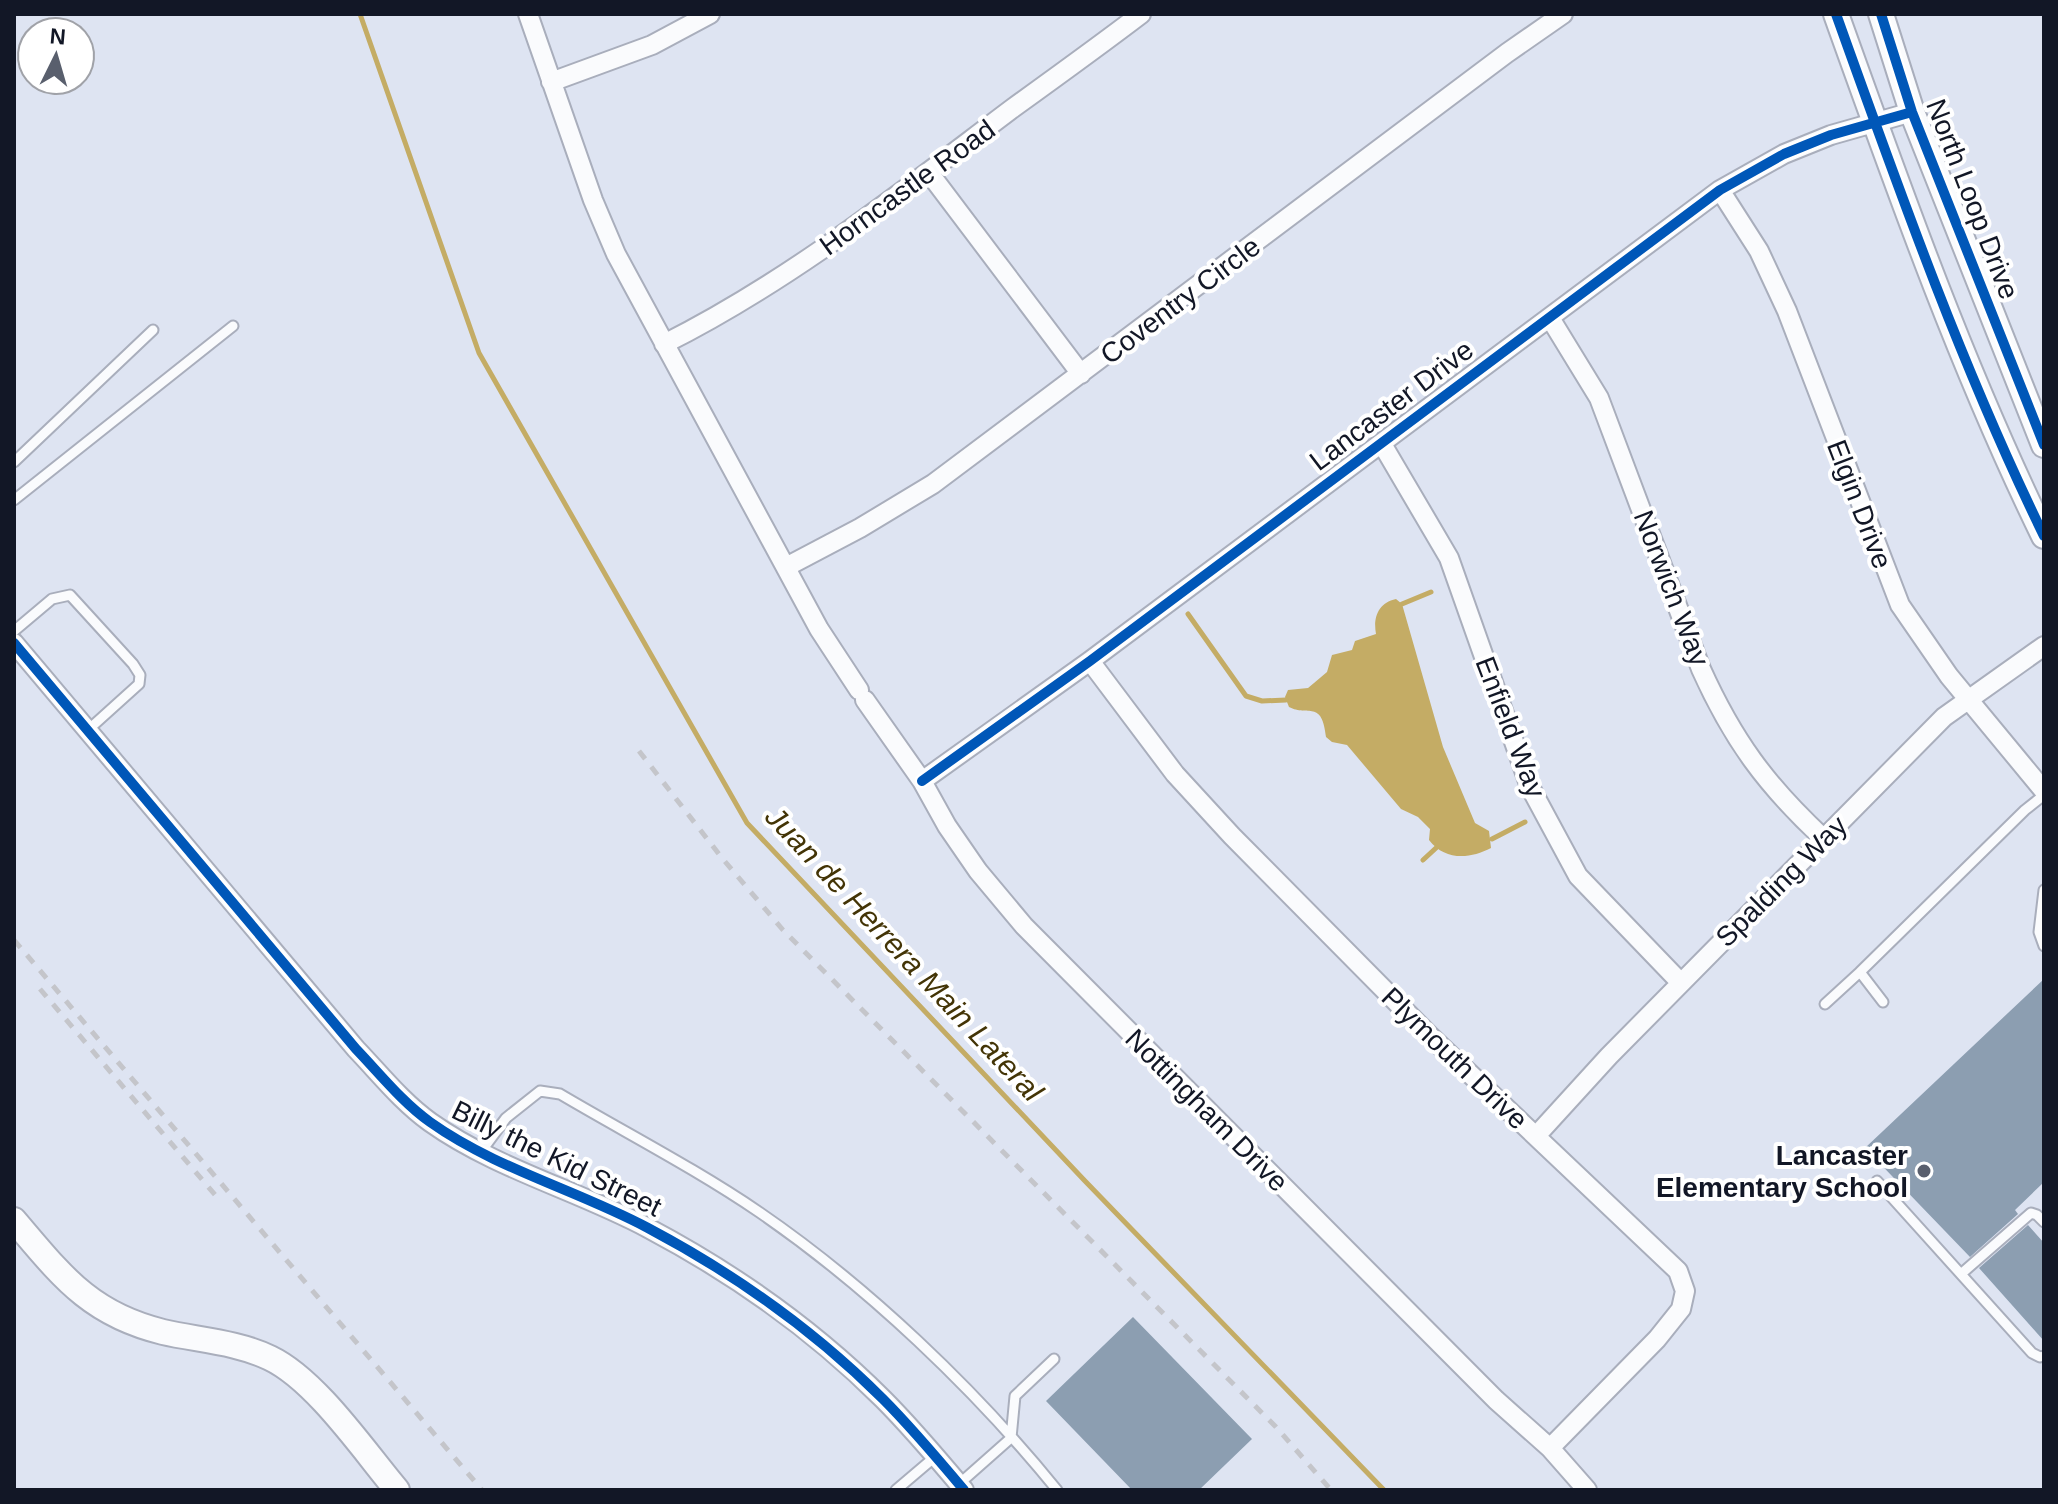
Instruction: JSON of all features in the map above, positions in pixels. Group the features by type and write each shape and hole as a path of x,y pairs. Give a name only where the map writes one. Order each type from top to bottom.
{"main road":[{"path":"1836,14 2001,449 2044,536"},
{"name":"North Loop Drive","path":"1881,14 1912,112 2044,445"},
{"path":"14,1220 64,1279 95,1304 128,1322 234,1346 269,1358 290,1370 331,1411 397,1490"}],"street":[{"path":"528,14 593,200 616,254 786,567"},
{"path":"551,82 652,45 710,14"},
{"name":"Horncastle Road","path":"664,344 773,282 930,174 1141,14"},
{"name":"Coventry Circle","path":"786,567 860,528 933,484 1563,14"},
{"name":"Lancaster Drive","path":"922,781 1090,661 1720,190 1784,154 1831,135 1912,112"},
{"path":"930,174 1081,374"},
{"name":"Elgin Drive","path":"1720,190 1759,251 1787,311 1900,605 1949,676 2044,793"},
{"name":"Norwich Way","path":"1550,318 1599,398 1701,669 1721,712 1743,750 1772,788 1823,838"},
{"name":"Enfield Way","path":"1382,444 1449,558 1530,787 1578,876 1681,983"},
{"name":"Nottingham Drive","path":"786,567 819,629 922,781 947,826 978,871 1024,926 1496,1400 1550,1448 1587,1490"},
{"name":"Billy the Kid Street","path":"14,643 356,1049 405,1101 428,1121 480,1153 648,1228 740,1283 835,1356 882,1398 962,1487"},
{"name":"Spalding Way","path":"1536,1136 1559,1108 1944,717 2044,646"},
{"name":"Plymouth Drive","path":"1090,661 1175,774 1232,836 1430,1036 1678,1271 1685,1291 1681,1309 1657,1339 1550,1448"}],"lane":[{"path":"14,500 233,326"},
{"path":"14,462 153,330"},
{"path":"14,631 52,599 70,595 133,664 140,675 139,684 88,730"},
{"path":"1825,1004 2044,793"},
{"path":"2044,890 2039,932 2044,946"},
{"path":"1860,972 1883,1002"},
{"path":"480,1153 506,1118 540,1091 560,1094 758,1212 847,1279 984,1404 1057,1490"},
{"path":"1877,1181 2032,1353 2044,1356"},
{"path":"1961,1274 2031,1213 2044,1222"},
{"path":"962,1487 1011,1438 1015,1396 1054,1359"},
{"path":"896,1490 936,1456"}],"shaded area":[{"path":"1396,599 1402,604 1443,747 1475,823 1489,831 1491,848 1483,852 1458,856 1435,847 1429,840 1430,829 1418,817 1401,809 1347,745 1332,742 1326,737 1318,713 1289,707 1285,697 1288,690 1308,688 1327,672 1332,655 1352,650 1355,641 1376,634 1378,612"}],"building":[{"path":"2044,979 2044,1182 2015,1210 2018,1214 1970,1257 1865,1148"},
{"path":"2028,1225 2044,1243 2044,1341 1979,1268"},
{"path":"1133,1317 1252,1439 1199,1490 1132,1490 1046,1401"}],"waterway":[{"name":"Juan de Herrera Main Lateral","path":"360,14 479,353 747,823 1085,1181 1384,1490"},
{"path":"1402,604 1431,592"},
{"path":"1188,614 1246,696 1262,701 1286,700"},
{"path":"1492,839 1525,822"},
{"path":"1423,860 1436,848"}],"railway":[{"path":"639,751 783,930 1276,1427 1331,1490"},
{"path":"14,940 482,1490"},
{"path":"40,989 216,1196"}],"cycle path":[{"path":"1836,14 1959,343 2044,536"},
{"path":"1881,14 1912,112 2044,445"},
{"path":"922,781 1090,661 1720,190 1784,154 1831,135 1912,112"},
{"path":"14,643 356,1049 410,1106 430,1122 482,1153 621,1214 680,1245 742,1284 801,1327 857,1374 904,1421 964,1490"}],"place":[{"name":"Lancaster Elementary School","path":"1924,1171"}]}
